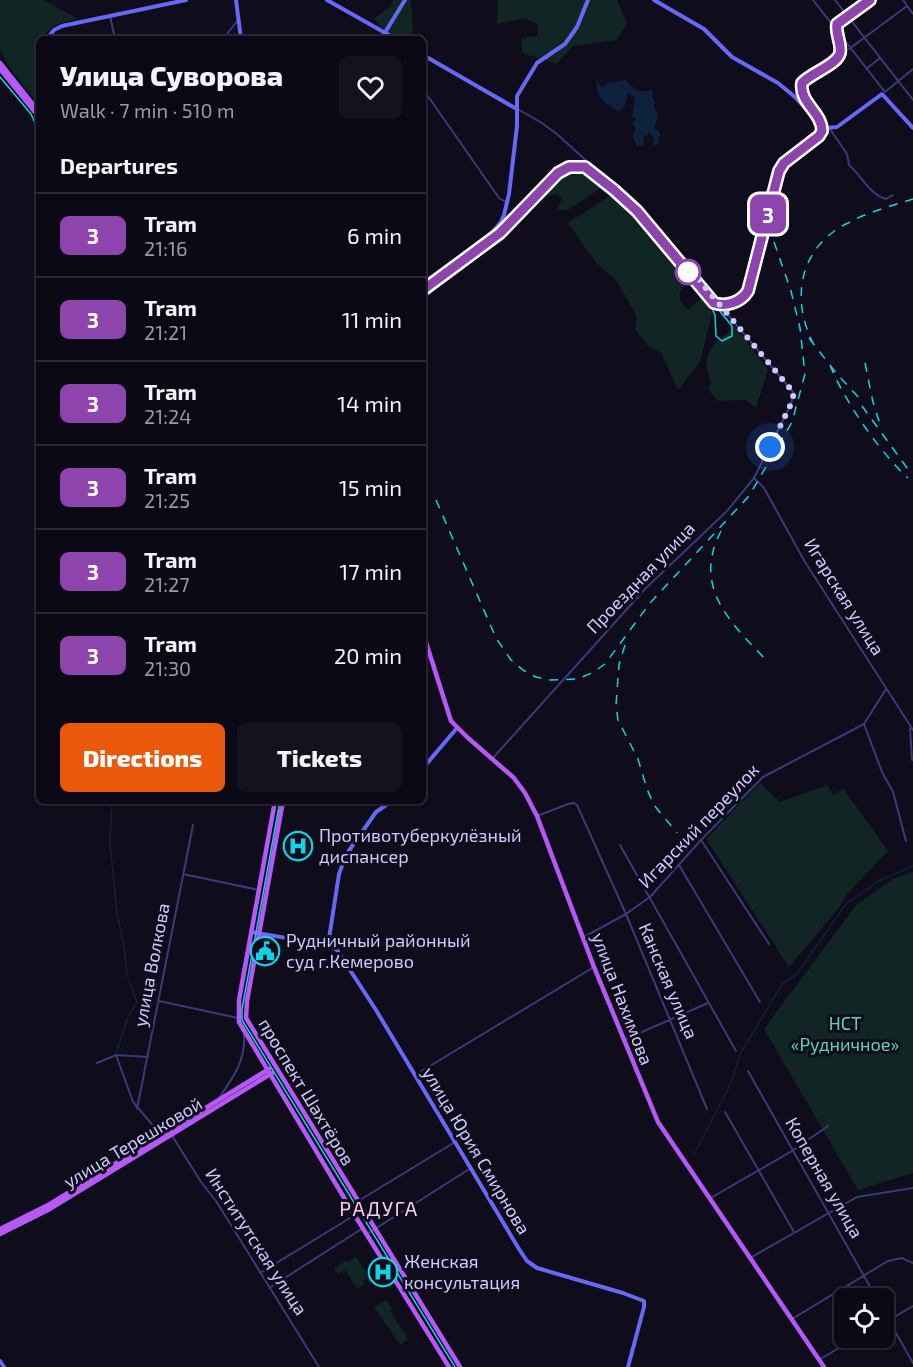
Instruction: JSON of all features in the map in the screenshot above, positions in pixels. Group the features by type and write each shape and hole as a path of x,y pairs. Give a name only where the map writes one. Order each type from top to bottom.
{"main road":[{"path":"50,36 58,27 186,0"},
{"path":"236,0 241,36"},
{"path":"327,0 391,36"},
{"path":"383,36 405,0"},
{"path":"503,101 517,96 537,63 565,44 577,27 588,0"},
{"path":"654,0 704,29 732,57 778,83 803,104 823,127 830,129 837,127 883,93 913,128"},
{"path":"426,57 516,108"},
{"path":"0,63 36,108"},
{"path":"0,69 36,113"},
{"path":"426,284 492,235 504,216 517,126 517,96"},
{"name":"улица Нахимова","path":"426,642 451,721 519,784 537,816 594,967 658,1122 824,1367"},
{"path":"426,764 457,728"},
{"name":"проспект Шахтёров","path":"274,804 238,1006 238,1018 244,1032 349,1206 449,1367"},
{"name":"проспект Шахтёров","path":"282,804 246,1018 460,1367"},
{"path":"251,932 328,945 339,874 346,855 376,812 388,804"},
{"name":"улица Юрия Смирнова","path":"328,945 335,948 376,1010 519,1249 532,1266 643,1299 645,1303 628,1367"},
{"name":"улица Терешковой","path":"0,1229 50,1204 170,1134 275,1068"},
{"name":"улица Терешковой","path":"170,1134 269,1072"},
{"name":"улица Терешковой","path":"0,1234 48,1210 163,1138"},
{"path":"0,1360 4,1367"}],"street":[{"path":"159,0 161,6"},
{"path":"813,0 838,30 849,49 883,93 913,69"},
{"path":"835,0 913,100"},
{"path":"846,15 868,0"},
{"path":"903,0 913,14"},
{"path":"849,49 907,6"},
{"path":"110,16 113,36"},
{"path":"225,36 238,20"},
{"path":"385,32 387,36"},
{"path":"866,69 880,58"},
{"path":"426,93 499,198 507,202"},
{"name":"Проездная улица","path":"492,759 646,588 727,511 754,478 791,404 794,393 634,204 558,135 516,108"},
{"path":"830,129 847,154 849,165 876,194 886,199 893,195"},
{"name":"Игарская улица","path":"754,478 764,488 805,562 912,729"},
{"name":"Игарский переулок","path":"584,937 626,914 650,897 701,840 763,777 864,724 886,690"},
{"path":"864,724 882,772 893,792 906,841"},
{"path":"912,729 912,760"},
{"name":"Канская улица","path":"537,816 574,802 577,805 626,914 707,1109"},
{"name":"улица Волкова","path":"137,1109 193,825"},
{"path":"701,840 769,944"},
{"path":"620,845 736,1051"},
{"path":"679,865 760,1002"},
{"path":"183,874 259,890"},
{"path":"415,1076 594,967"},
{"path":"159,1001 238,1018"},
{"path":"623,1040 708,1002"},
{"path":"213,1105 241,1064 245,1047 244,1032"},
{"path":"116,1055 127,1090 137,1109 163,1138"},
{"path":"97,1063 116,1055 148,1057"},
{"name":"Коперная улица","path":"748,1071 871,1288"},
{"path":"725,1112 794,1232"},
{"path":"710,1199 792,1151 828,1126"},
{"name":"Институтская улица","path":"170,1134 216,1201 319,1367"},
{"path":"349,1206 455,1142"},
{"path":"367,1234 471,1168"},
{"path":"749,1258 857,1197 913,1188"},
{"path":"260,1273 355,1215"},
{"path":"269,1288 363,1228"},
{"path":"792,1320 888,1261 902,1258 913,1263"},
{"path":"894,1316 913,1306"},
{"path":"894,1333 913,1363"},
{"path":"819,1360 839,1348"}],"green space":[{"path":"0,0 44,0 78,19 57,24 44,36 36,36 36,102 10,68 0,50"},
{"path":"393,0 411,0 413,31 409,36 396,36 389,33 374,19 391,5"},
{"path":"498,0 617,0 627,23 617,40 573,46 557,64 522,53 522,38 538,36 538,25 525,18 497,24"},
{"path":"579,168 593,175 604,186 568,210 557,210 562,199 557,194 543,198 538,196 560,174"},
{"path":"614,193 689,280 679,297 686,308 689,309 703,297 712,313 700,362 678,390 661,353 647,345 635,329 637,316 615,279 596,263 568,223"},
{"path":"735,326 768,370 756,408 745,400 718,401 708,389 711,383 707,363 710,350"},
{"path":"760,783 780,802 827,785 834,795 843,788 888,851 847,894 841,905 789,967 706,839"},
{"name":"НСТ «Рудничное»","path":"913,872 913,1173 858,1190 764,1029 856,905 893,879"},
{"path":"356,1257 372,1281 370,1283 366,1279 363,1281 365,1284 357,1289 345,1270 338,1274 334,1268"},
{"path":"386,1300 392,1309 390,1311 408,1339 400,1345 374,1307"}],"water":[{"path":"597,80 602,88 607,83 625,80 638,91 651,89 653,91 652,97 658,116 654,129 658,130 661,136 658,138 659,143 653,146 654,139 650,133 643,138 644,145 637,146 633,137 635,127 632,123 636,119 632,116 635,98 628,93 625,105 619,112 600,96"}],"waterway":[{"path":"112,804 110,843 117,914 124,945 127,975 137,1002 128,1017 116,1054"},
{"path":"693,1156 732,1081 740,1054 782,984 796,975 846,904 877,882 913,866"}],"tram line":[{"name":"3","path":"426,288 500,233 558,173 569,167 577,166 589,169 630,204 714,303 722,305 741,300 748,291 779,171 784,163 819,136 822,131 820,121 803,96 802,83 838,58 840,45 837,24 870,0"},
{"path":"426,291 501,235 557,176 569,169 578,168 587,171 628,206 710,304 727,307 743,300 750,291 782,168 825,132 821,120 807,98 804,86 833,65 840,55 838,31 840,23 873,0"},
{"path":"0,77 31,114 36,125"},
{"path":"710,304 715,315 716,336 722,341 732,336 732,326 713,303"},
{"path":"279,804 242,1009 242,1020 455,1367"}],"railway":[{"path":"814,345 802,310 801,293 809,260 831,233 848,223 913,199"},
{"path":"436,500 496,638 511,660 536,677 550,680 577,679 605,664 650,603 749,496 792,422 805,374 800,328 791,291 772,236"},
{"path":"809,338 836,373 861,400"},
{"path":"865,363 880,424"},
{"path":"830,365 844,394 864,425 886,455 908,478"},
{"path":"862,406 910,472"},
{"path":"721,531 713,551 711,569 713,586 728,617 766,660"},
{"path":"625,645 619,665 616,705 618,720 638,759 654,805 677,833"}],"place":[{"name":"Противотуберкулёзный диспансер","path":"298,846"},
{"name":"Рудничный районный суд г.Кемерово","path":"265,951"},
{"name":"Женская консультация","path":"383,1272"}],"district":[{"name":"РАДУГА","path":"379,1209"}],"route":[{"path":"688,272 688,267 794,393 770,447"}]}
